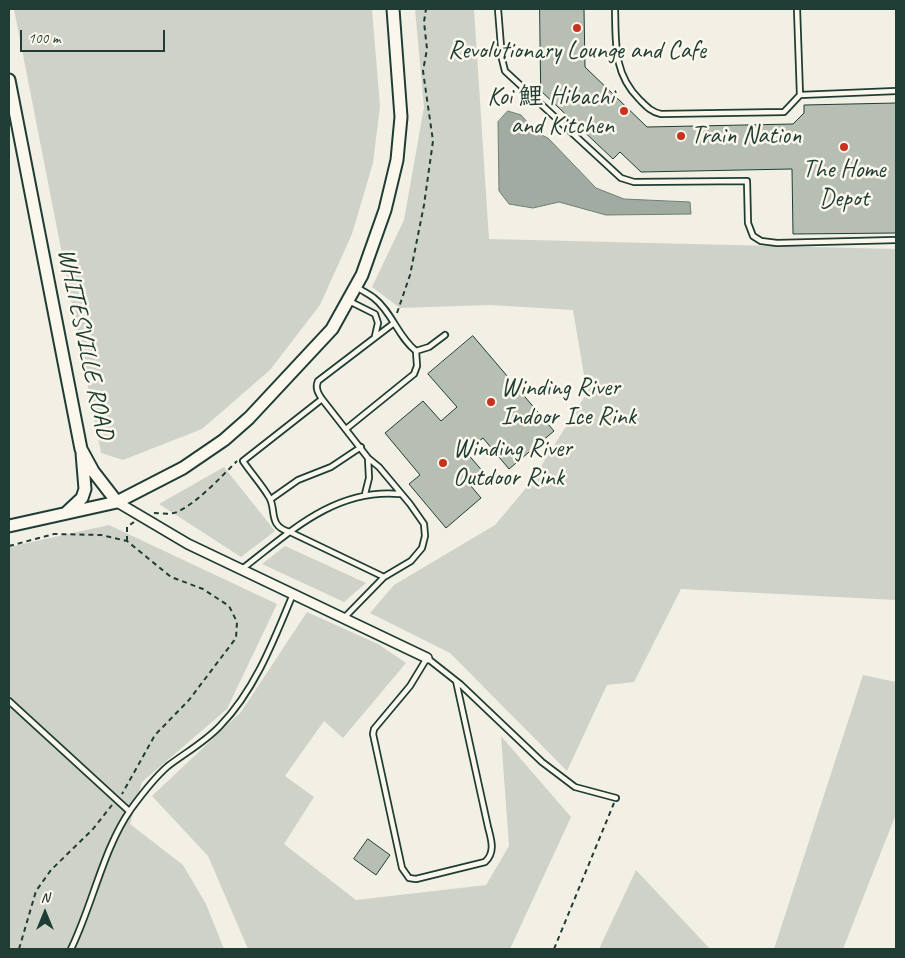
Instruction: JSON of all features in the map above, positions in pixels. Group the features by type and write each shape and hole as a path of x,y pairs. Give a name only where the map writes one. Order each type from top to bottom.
{"main road":[{"path":"9,526 117,502 183,468 224,440 243,424 332,329 362,275 385,210 397,160 402,117 393,9"},
{"name":"WHITESVILLE ROAD","path":"9,80 81,449 93,471 117,502"},
{"path":"65,514 82,498 85,490 81,449"}],"street":[{"name":"WHITESVILLE ROAD","path":"117,502 188,544 427,658"}],"lane":[{"path":"498,9 502,59 505,71 621,178 634,182 747,181 748,223 753,236 761,241 777,243 896,240"},
{"path":"615,9 616,54 620,71 632,92 653,112 661,114 784,112 800,95 896,91"},
{"path":"797,9 800,95"},
{"path":"346,429 414,374 418,366 416,351 408,345 394,322 375,298 355,287"},
{"path":"348,300 375,314 378,323 375,337"},
{"path":"344,618 384,577 411,560 422,548 425,536 424,524 410,504 379,467 368,458 317,391 318,381 394,322"},
{"path":"416,351 429,347 445,335"},
{"path":"322,399 243,461 271,499 272,516 282,530 290,532 384,577"},
{"path":"271,499 298,480 331,467 361,448"},
{"path":"365,494 369,478 368,458"},
{"path":"242,569 290,532 334,505 365,494 383,492 400,494"},
{"path":"71,949 90,906 106,856 130,811 145,790 167,767 218,728 237,707 273,644 293,594"},
{"path":"456,681 492,847 485,862 416,880 409,878 402,868 373,734 374,729 410,686 427,658 456,681 542,762 575,787 616,798"},
{"path":"9,701 130,811"}],"path":[{"path":"394,322 410,276 424,205 433,140 423,71 427,49 424,22 426,9"},
{"path":"127,541 127,527 142,516 155,512 168,514 176,512 207,490 236,461"},
{"path":"9,546 54,534 101,535 127,541 171,577 203,589 229,606 237,622 236,638 189,700 155,735 124,791 93,829 51,870 36,891 19,949"},
{"path":"554,949 616,798"}],"shaded area":[{"path":"14,9 372,9 380,106 373,163 352,234 320,305 270,370 202,429 123,460 101,453"},
{"path":"415,9 474,9 489,239 896,249 896,600 681,589 634,682 607,685 567,771 450,653 370,613 394,585 495,525 531,482 587,393 573,310 490,305 400,308 372,287 404,220 424,107"},
{"path":"508,111 521,115 537,133 548,138 596,188 624,199 690,202 691,214 606,215 559,202 533,208 509,204 499,191 498,122"},
{"path":"224,467 275,531 241,557 159,504"},
{"path":"109,525 277,604 227,709 142,782 130,824 183,865 206,904 224,949 9,949 9,547"},
{"path":"285,546 366,583 344,602 262,564"},
{"path":"307,612 378,644 406,663 343,738 324,721 285,776 314,797 284,844 356,900 486,885 509,846 501,736 571,817 510,949 248,949 208,856 152,796 241,712"},
{"path":"863,675 896,682 896,814 843,949 774,949"},
{"path":"636,870 710,949 599,949"}],"building":[{"path":"540,9 584,9 585,67 647,127 793,124 804,113 804,105 896,103 896,233 793,234 792,169 641,172 620,152 613,159 541,91"},
{"path":"473,336 554,431 509,469 483,438 466,452 485,474 471,486 481,498 446,528 409,484 420,475 385,433 423,401 441,421 457,407 428,374"},
{"path":"368,839 390,855 376,875 354,859"}],"place":[{"name":"Revolutionary Lounge and Cafe","path":"577,28"},
{"name":"Koi 鯉 Hibachi and Kitchen","path":"624,111"},
{"name":"Train Nation","path":"681,136"},
{"name":"The Home Depot","path":"844,147"},
{"name":"Winding River Indoor Ice Rink","path":"491,402"},
{"name":"Winding River Outdoor Rink","path":"443,463"}]}
